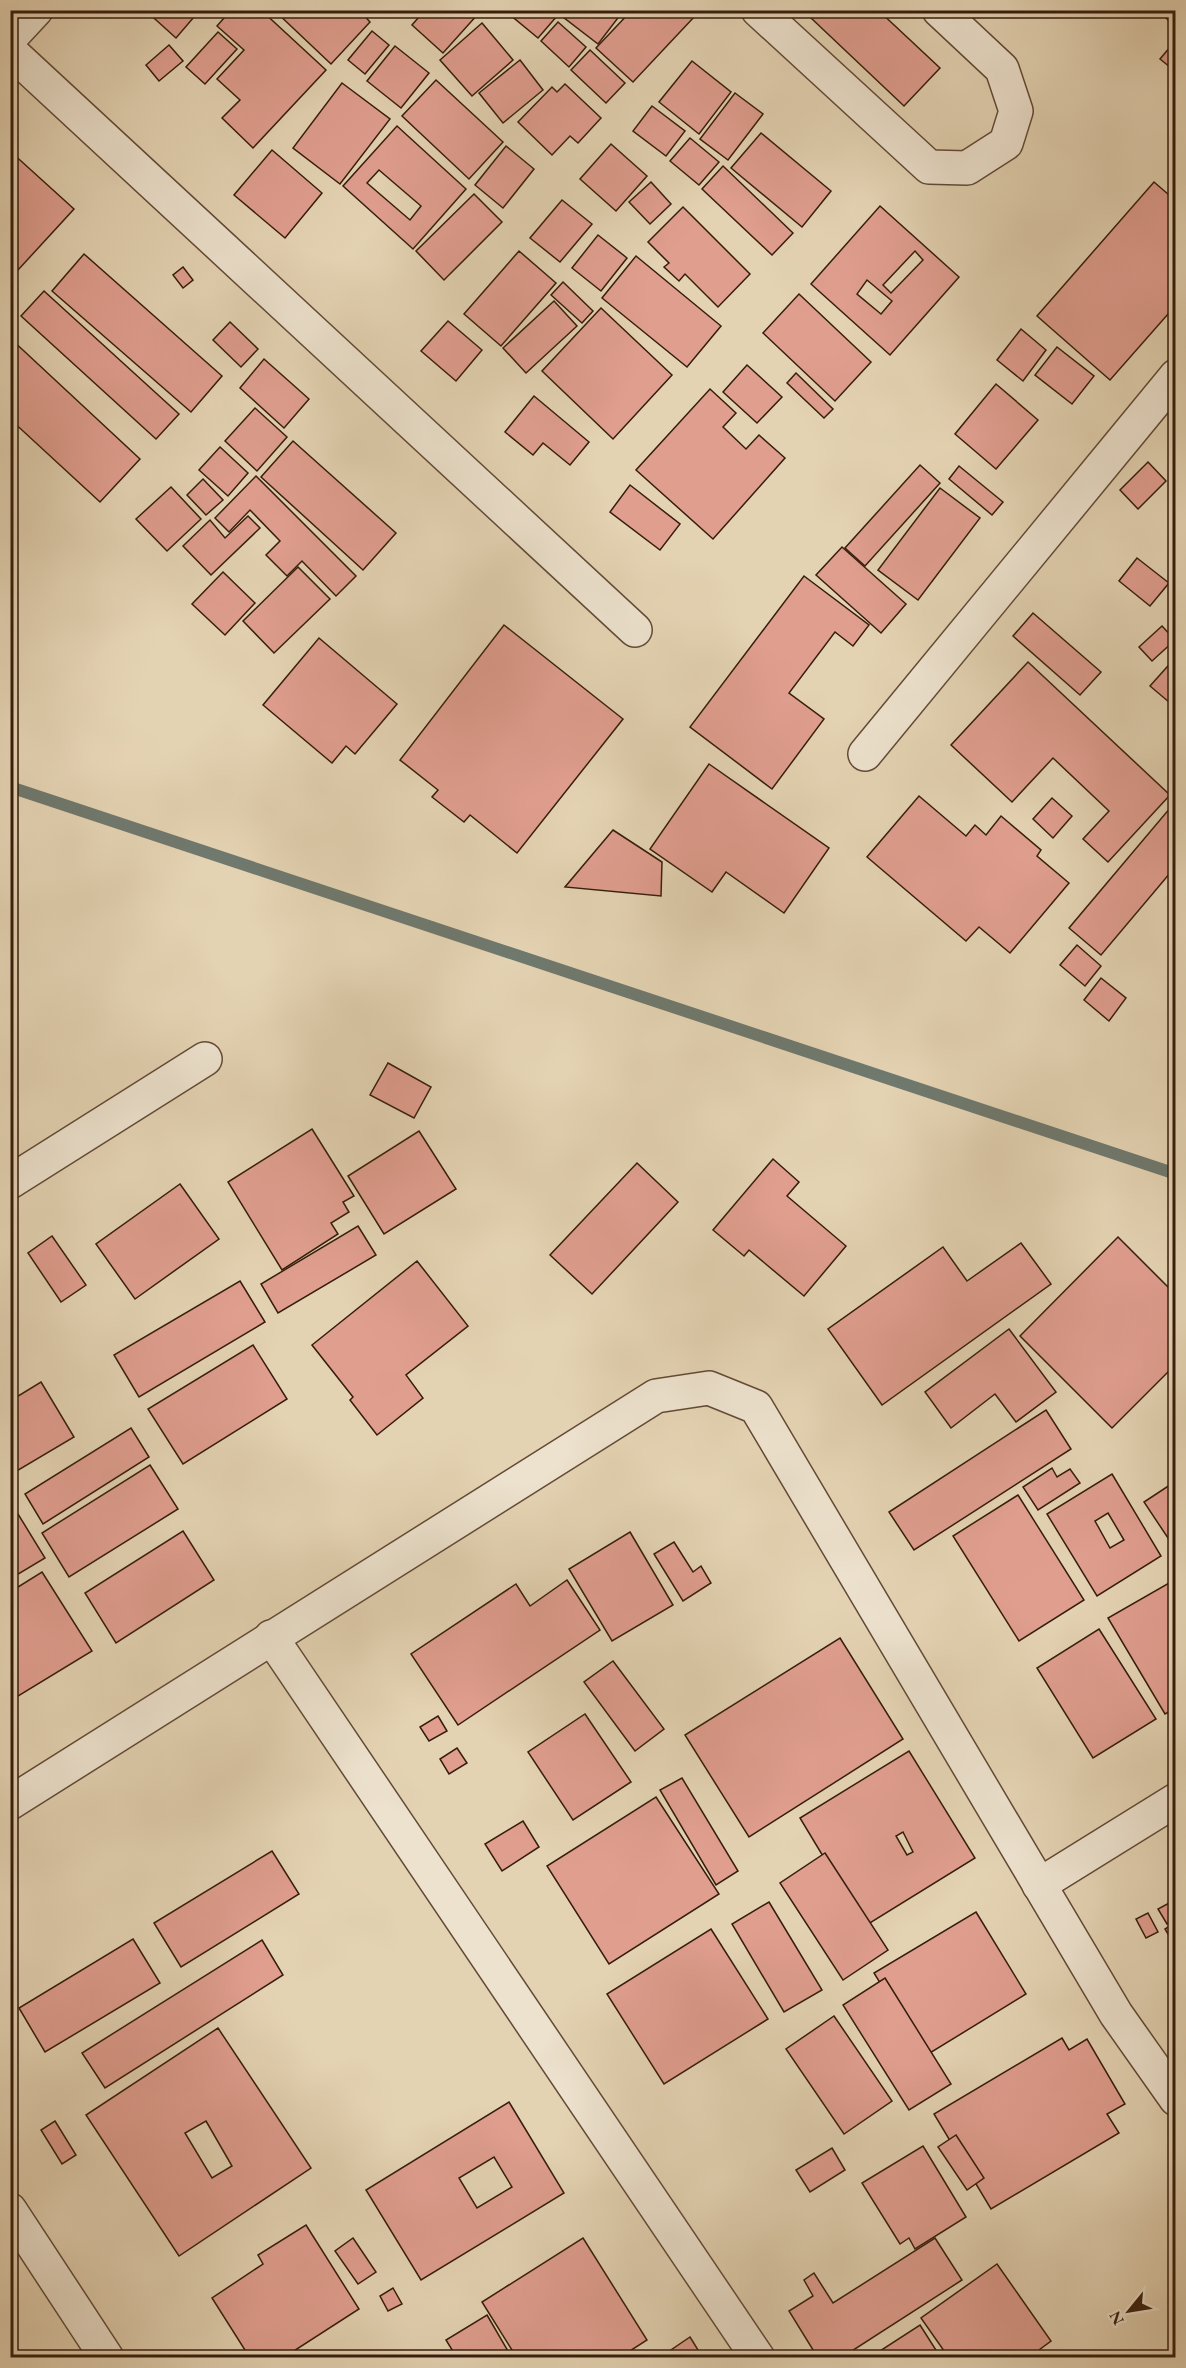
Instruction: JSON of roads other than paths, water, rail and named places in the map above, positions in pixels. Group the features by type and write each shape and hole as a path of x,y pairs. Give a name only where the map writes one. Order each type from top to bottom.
{"street":[{"path":"10,38 36,10"},
{"path":"758,10 929,167 967,168 1006,142 1016,111 1002,69 939,10"},
{"path":"10,51 635,630"},
{"path":"865,754 1176,376"},
{"path":"10,1182 205,1059"},
{"path":"10,1803 656,1396 709,1388 756,1407 1116,2014 1176,2099"},
{"path":"271,1637 758,2358"},
{"path":"1039,1885 1176,1800"},
{"path":"10,2210 107,2358"}],"waterway":[{"path":"10,787 1176,1174"}]}
